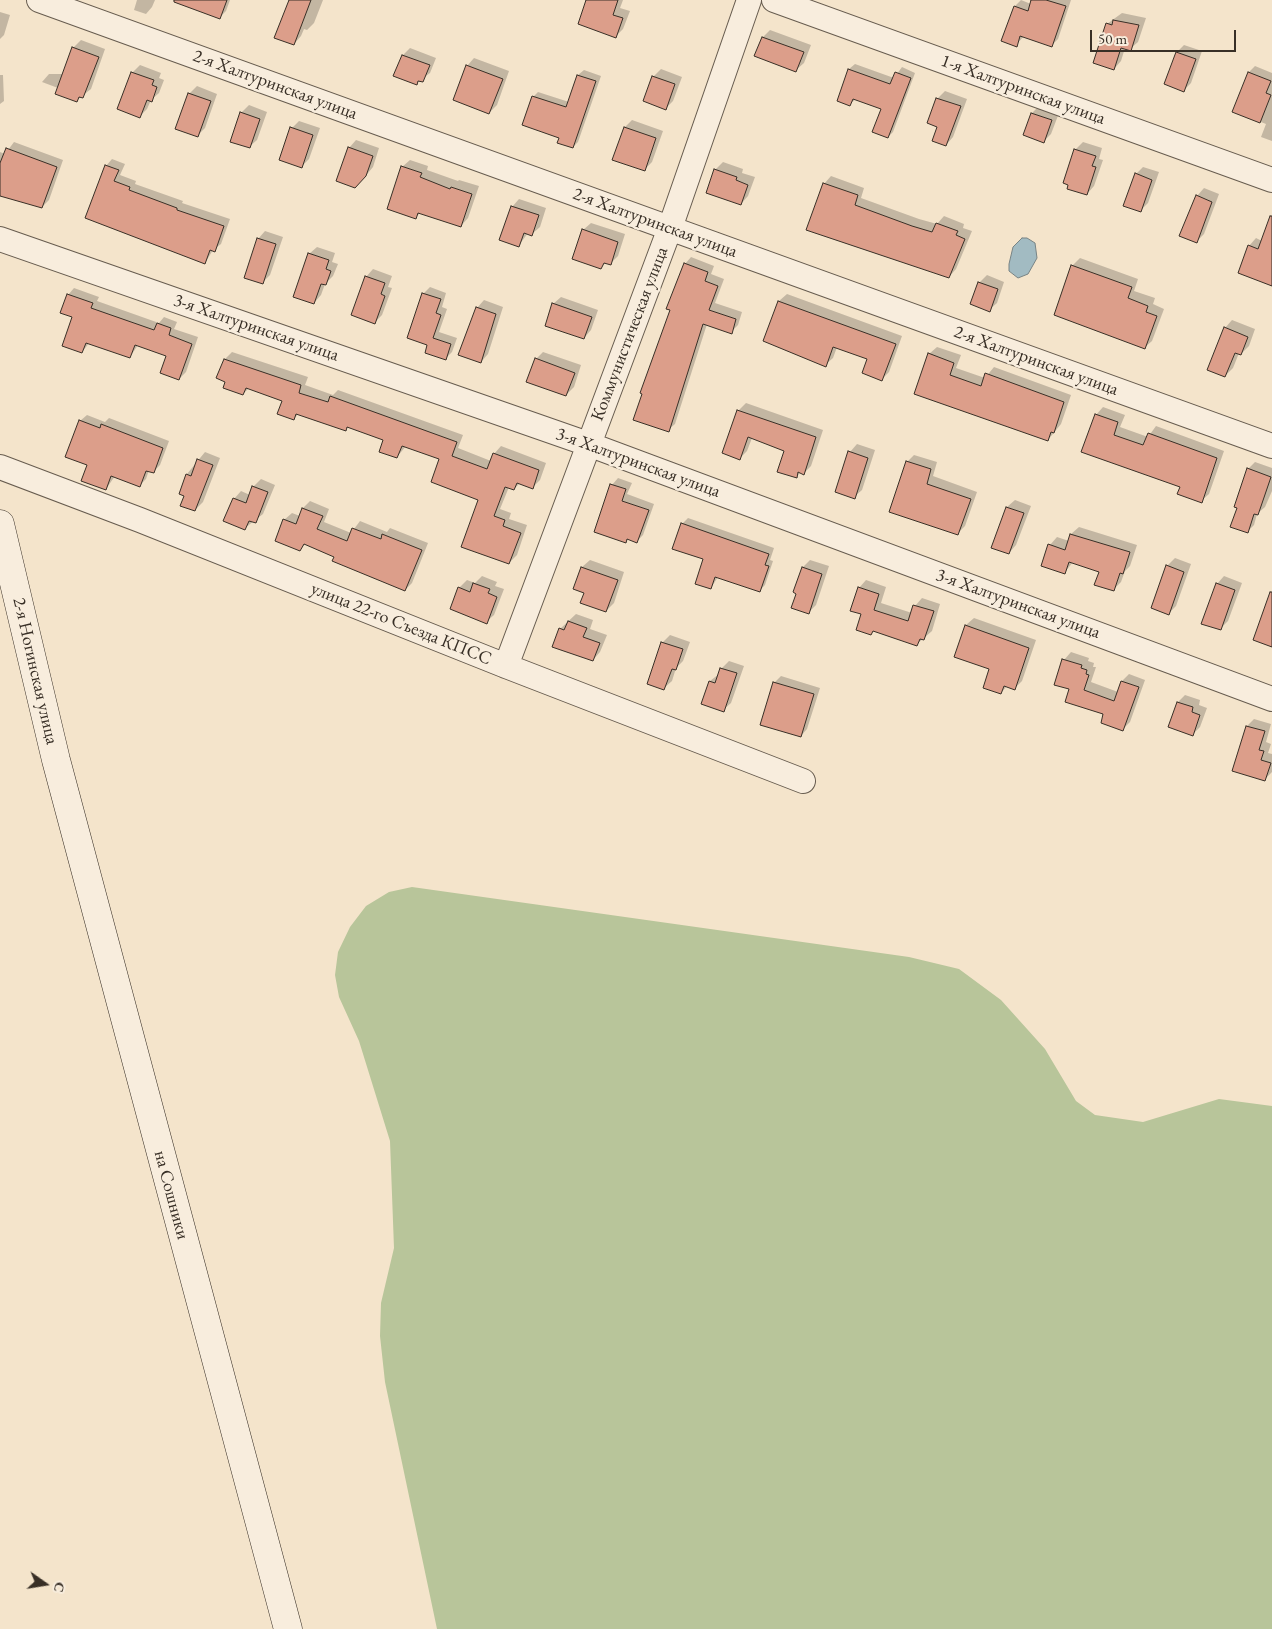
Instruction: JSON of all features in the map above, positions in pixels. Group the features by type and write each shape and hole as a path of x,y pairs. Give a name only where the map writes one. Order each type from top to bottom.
{"street":[{"name":"2-я Халтуринская улица","path":"39,0 1272,446"},
{"name":"Коммунистическая улица","path":"506,666 670,228 749,0"},
{"name":"1-я Халтуринская улица","path":"774,0 1272,180"},
{"name":"3-я Халтуринская улица","path":"0,239 588,444 1272,699"},
{"name":"улица 22-го Съезда КПСС","path":"0,467 140,520 506,666 803,781"},
{"name":"2-я Ногинская улица","path":"0,524 56,760"},
{"name":"на Сошники","path":"56,760 288,1629"}],"green space":[{"path":"412,887 909,957 959,969 1001,1000 1045,1049 1076,1101 1095,1115 1143,1122 1219,1099 1272,1106 1272,1629 437,1629 385,1382 380,1336 381,1303 394,1248 390,1141 359,1041 339,997 335,975 338,952 350,927 366,906 389,892"}],"water":[{"path":"1022,238 1027,238 1035,243 1037,258 1028,274 1018,278 1009,271 1009,264 1013,247"}],"building":[{"path":"174,0 227,0 220,19 174,2"},
{"path":"289,0 311,0 294,45 274,38"},
{"path":"586,0 618,0 613,15 623,18 616,38 578,24"},
{"path":"1031,0 1046,0 1066,6 1052,47 1020,36 1017,47 1001,41 1014,6 1028,11"},
{"path":"1113,20 1139,25 1131,51 1121,48 1114,70 1093,63 1106,23 1112,25"},
{"path":"762,37 804,52 796,72 754,56"},
{"path":"72,47 99,57 83,98 79,97 77,102 55,94"},
{"path":"1176,52 1196,59 1184,92 1164,84"},
{"path":"402,55 430,65 423,82 418,81 417,85 393,76"},
{"path":"466,65 503,79 489,114 453,100"},
{"path":"848,69 890,84 895,72 911,78 888,138 872,132 881,109 853,99 850,106 837,101"},
{"path":"131,72 154,80 152,85 157,87 152,102 147,100 140,118 117,109"},
{"path":"1248,72 1271,81 1266,93 1271,95 1260,123 1232,112"},
{"path":"577,75 596,81 573,148 557,143 559,138 522,125 532,96 566,107"},
{"path":"652,76 675,84 666,110 643,101"},
{"path":"188,93 211,101 198,137 175,129"},
{"path":"936,98 961,106 946,146 932,141 937,127 927,123"},
{"path":"240,112 260,119 250,148 230,142"},
{"path":"1031,113 1052,120 1044,143 1023,135"},
{"path":"290,127 313,135 302,168 279,160"},
{"path":"624,127 656,138 645,171 612,160"},
{"path":"348,147 373,156 366,176 355,188 336,181"},
{"path":"6,148 57,167 42,208 0,196 0,163"},
{"path":"1074,149 1096,156 1092,166 1096,167 1087,195 1067,189 1068,185 1063,183"},
{"path":"105,165 119,170 114,181 130,187 129,190 177,208 177,210 224,226 215,252 210,250 205,264 85,218"},
{"path":"401,166 422,173 420,177 450,189 451,187 472,194 461,227 418,213 416,219 387,209"},
{"path":"714,169 737,177 736,180 748,185 741,205 706,193"},
{"path":"1135,173 1152,180 1141,212 1123,206"},
{"path":"823,183 858,195 855,205 912,226 932,232 936,223 958,231 956,235 965,239 949,278 806,230"},
{"path":"1196,195 1212,202 1197,243 1179,236"},
{"path":"511,206 539,215 532,236 524,233 519,247 499,240"},
{"path":"1270,216 1272,216 1272,286 1238,273 1248,245 1258,249"},
{"path":"582,229 618,242 611,265 604,263 601,269 572,259"},
{"path":"257,238 276,244 263,284 244,278"},
{"path":"308,253 329,260 326,269 331,271 326,285 321,284 314,304 293,297"},
{"path":"684,263 708,272 705,281 718,286 709,310 736,319 732,334 703,324 669,432 633,420 642,394 640,393 670,310 666,309"},
{"path":"1071,265 1132,287 1128,298 1148,306 1146,312 1157,316 1145,349 1054,315"},
{"path":"365,276 385,283 381,294 385,296 375,324 351,315"},
{"path":"978,282 998,289 990,312 970,304"},
{"path":"422,293 441,299 436,313 441,315 433,338 451,344 446,360 425,353 427,345 407,338"},
{"path":"67,294 93,303 91,308 154,330 157,323 171,328 169,335 192,344 179,380 160,373 166,356 135,345 130,358 86,343 82,353 62,346 72,317 60,313"},
{"path":"778,301 896,344 882,381 862,373 867,359 833,347 826,367 763,341"},
{"path":"552,303 592,317 584,339 545,326"},
{"path":"476,307 496,314 481,363 458,355"},
{"path":"1224,327 1248,337 1241,355 1235,353 1225,377 1207,370"},
{"path":"928,353 954,363 950,375 981,386 985,373 1064,402 1054,433 1051,432 1048,441 914,394"},
{"path":"535,358 575,373 566,396 526,382"},
{"path":"224,359 301,385 299,393 328,402 330,396 457,442 452,456 487,469 493,453 539,470 533,489 517,483 514,490 505,487 494,516 505,520 503,526 521,533 509,564 461,547 478,500 431,482 439,459 402,446 397,458 379,452 383,440 347,427 346,431 296,414 294,420 277,414 282,401 246,388 243,395 223,388 225,382 216,378"},
{"path":"737,410 816,437 804,475 798,472 797,478 777,472 784,451 748,437 740,460 722,453"},
{"path":"1095,414 1118,422 1114,435 1143,445 1148,433 1217,458 1202,503 1177,494 1180,487 1081,452"},
{"path":"79,420 100,428 101,424 163,448 154,473 146,471 140,487 111,476 106,490 81,481 87,465 65,457"},
{"path":"848,451 868,458 855,499 835,492"},
{"path":"197,459 213,465 195,511 180,506 184,496 179,494 186,474 191,476"},
{"path":"906,461 931,469 927,484 971,499 958,535 889,512"},
{"path":"1247,468 1271,477 1258,515 1254,514 1248,533 1230,527 1237,508 1234,507"},
{"path":"610,484 626,489 622,501 649,510 637,543 627,539 626,543 594,532"},
{"path":"252,486 268,492 256,523 249,521 245,530 223,521 233,498 246,503"},
{"path":"1006,507 1024,513 1009,554 991,548"},
{"path":"302,508 323,516 317,529 347,541 352,528 381,539 382,534 422,550 405,591 332,561 334,557 304,544 300,551 275,541 283,519 296,524"},
{"path":"681,523 769,554 765,565 769,566 760,592 715,577 711,589 695,584 703,559 672,549"},
{"path":"1070,534 1130,552 1123,574 1120,573 1114,591 1094,585 1099,572 1069,562 1065,574 1041,566 1048,544 1065,550"},
{"path":"1166,565 1184,572 1169,615 1151,608"},
{"path":"581,567 618,580 606,612 580,603 584,593 573,589"},
{"path":"802,567 822,574 809,614 791,608 796,594 793,592"},
{"path":"473,583 490,589 488,593 497,597 487,624 450,609 458,587 470,592"},
{"path":"1216,583 1235,590 1221,630 1201,624"},
{"path":"858,587 879,594 874,610 908,621 913,605 934,611 924,640 920,639 917,646 873,631 871,635 856,630 861,614 850,611"},
{"path":"1270,592 1272,592 1272,647 1253,640"},
{"path":"568,621 587,628 583,637 600,643 593,661 552,647 559,628 564,630"},
{"path":"965,625 1029,648 1015,690 1004,686 1001,694 983,688 989,669 954,657"},
{"path":"661,642 683,649 676,670 672,669 664,690 647,684"},
{"path":"1062,659 1082,665 1081,668 1087,670 1086,674 1089,675 1084,690 1114,701 1121,681 1139,687 1123,731 1101,723 1103,714 1065,702 1069,689 1054,685"},
{"path":"720,668 737,673 724,712 701,704 709,681 715,683"},
{"path":"773,682 814,694 801,737 760,725"},
{"path":"1177,702 1193,707 1192,712 1200,715 1193,736 1168,727"},
{"path":"1246,726 1265,731 1259,750 1264,751 1261,760 1271,763 1265,781 1232,771"}]}
